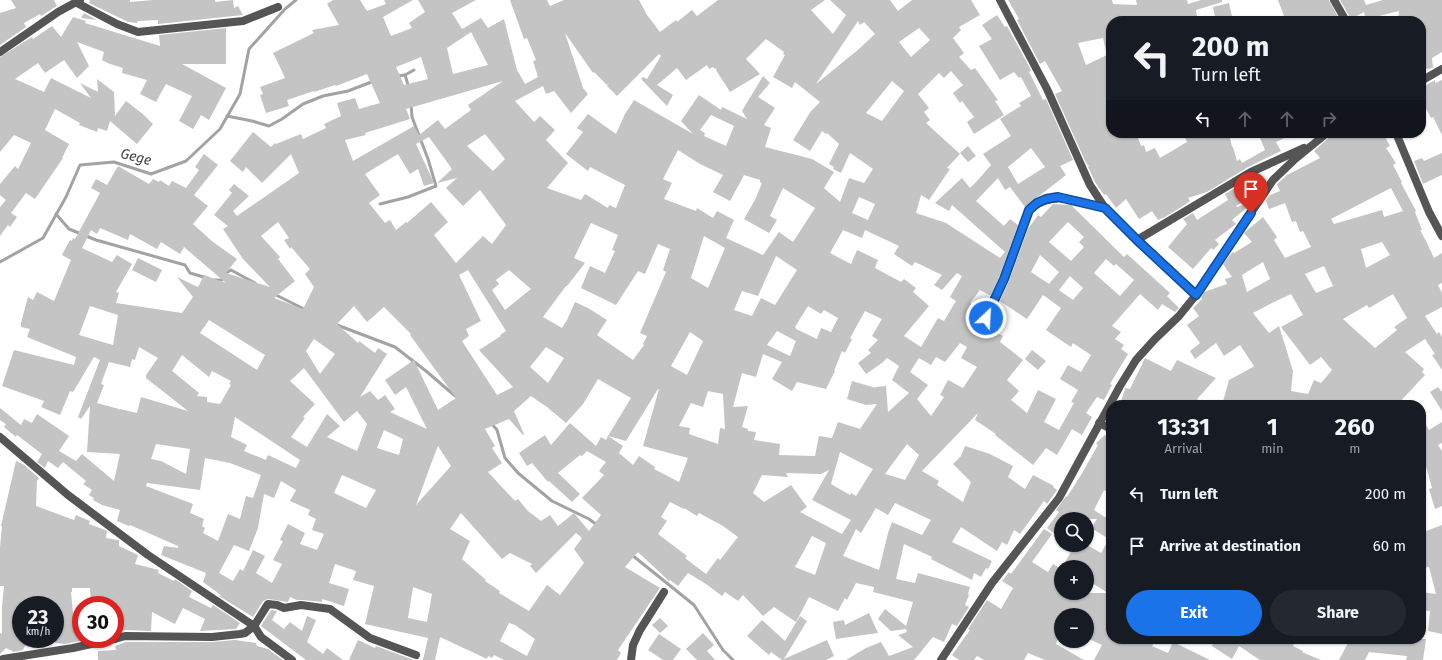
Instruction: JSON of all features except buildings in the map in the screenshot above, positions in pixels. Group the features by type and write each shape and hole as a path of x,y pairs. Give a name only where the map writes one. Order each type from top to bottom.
{"street":[{"path":"1000,0 1047,89 1090,185 1105,208 1196,295"},
{"path":"1334,0 1343,16"},
{"path":"0,52 58,12 78,1 117,24 138,32 243,21 278,7"},
{"path":"1426,78 1442,69"},
{"path":"1112,400 1136,360 1179,316 1196,295 1273,180 1320,138"},
{"path":"1398,138 1429,212 1442,236"},
{"path":"1137,240 1251,172 1313,143"},
{"path":"986,318 1004,279 1029,210 1037,203 1046,199 1058,197 1105,208"},
{"path":"941,660 992,583 1022,543 1059,498 1106,411"},
{"path":"1099,423 1106,426"},
{"path":"0,437 68,495 148,555 254,626 261,637 292,660"},
{"path":"631,660 633,645 640,630 664,592"},
{"path":"124,636 212,637 240,634 254,626 268,604 277,605 284,608 301,605 320,607 330,610 370,638 416,655"},
{"path":"1,658 73,648"}],"waterway":[{"name":"Gege","path":"0,262 43,238 66,197 80,165 114,162 151,174 186,161 220,129 240,94 249,49 285,9 296,0"},
{"path":"397,76 405,75 414,70"},
{"path":"405,75 409,88"},
{"path":"227,116 269,126 303,104 323,96 348,91 374,81"},
{"path":"380,204 408,197 436,186 428,159 412,117 411,103"},
{"path":"56,214 69,229 96,240 185,265 190,273 207,278"},
{"path":"214,280 222,280 226,273 231,270 255,283"},
{"path":"274,294 306,310"},
{"path":"337,325 395,347 457,397"},
{"path":"492,424 497,430 505,458 518,473 552,501 589,519 597,525"},
{"path":"632,555 694,605 723,650 733,660"}],"route":[{"path":"986,318 1004,279 1029,210 1037,203 1046,199 1058,197 1105,208 1196,295 1251,213"}]}
